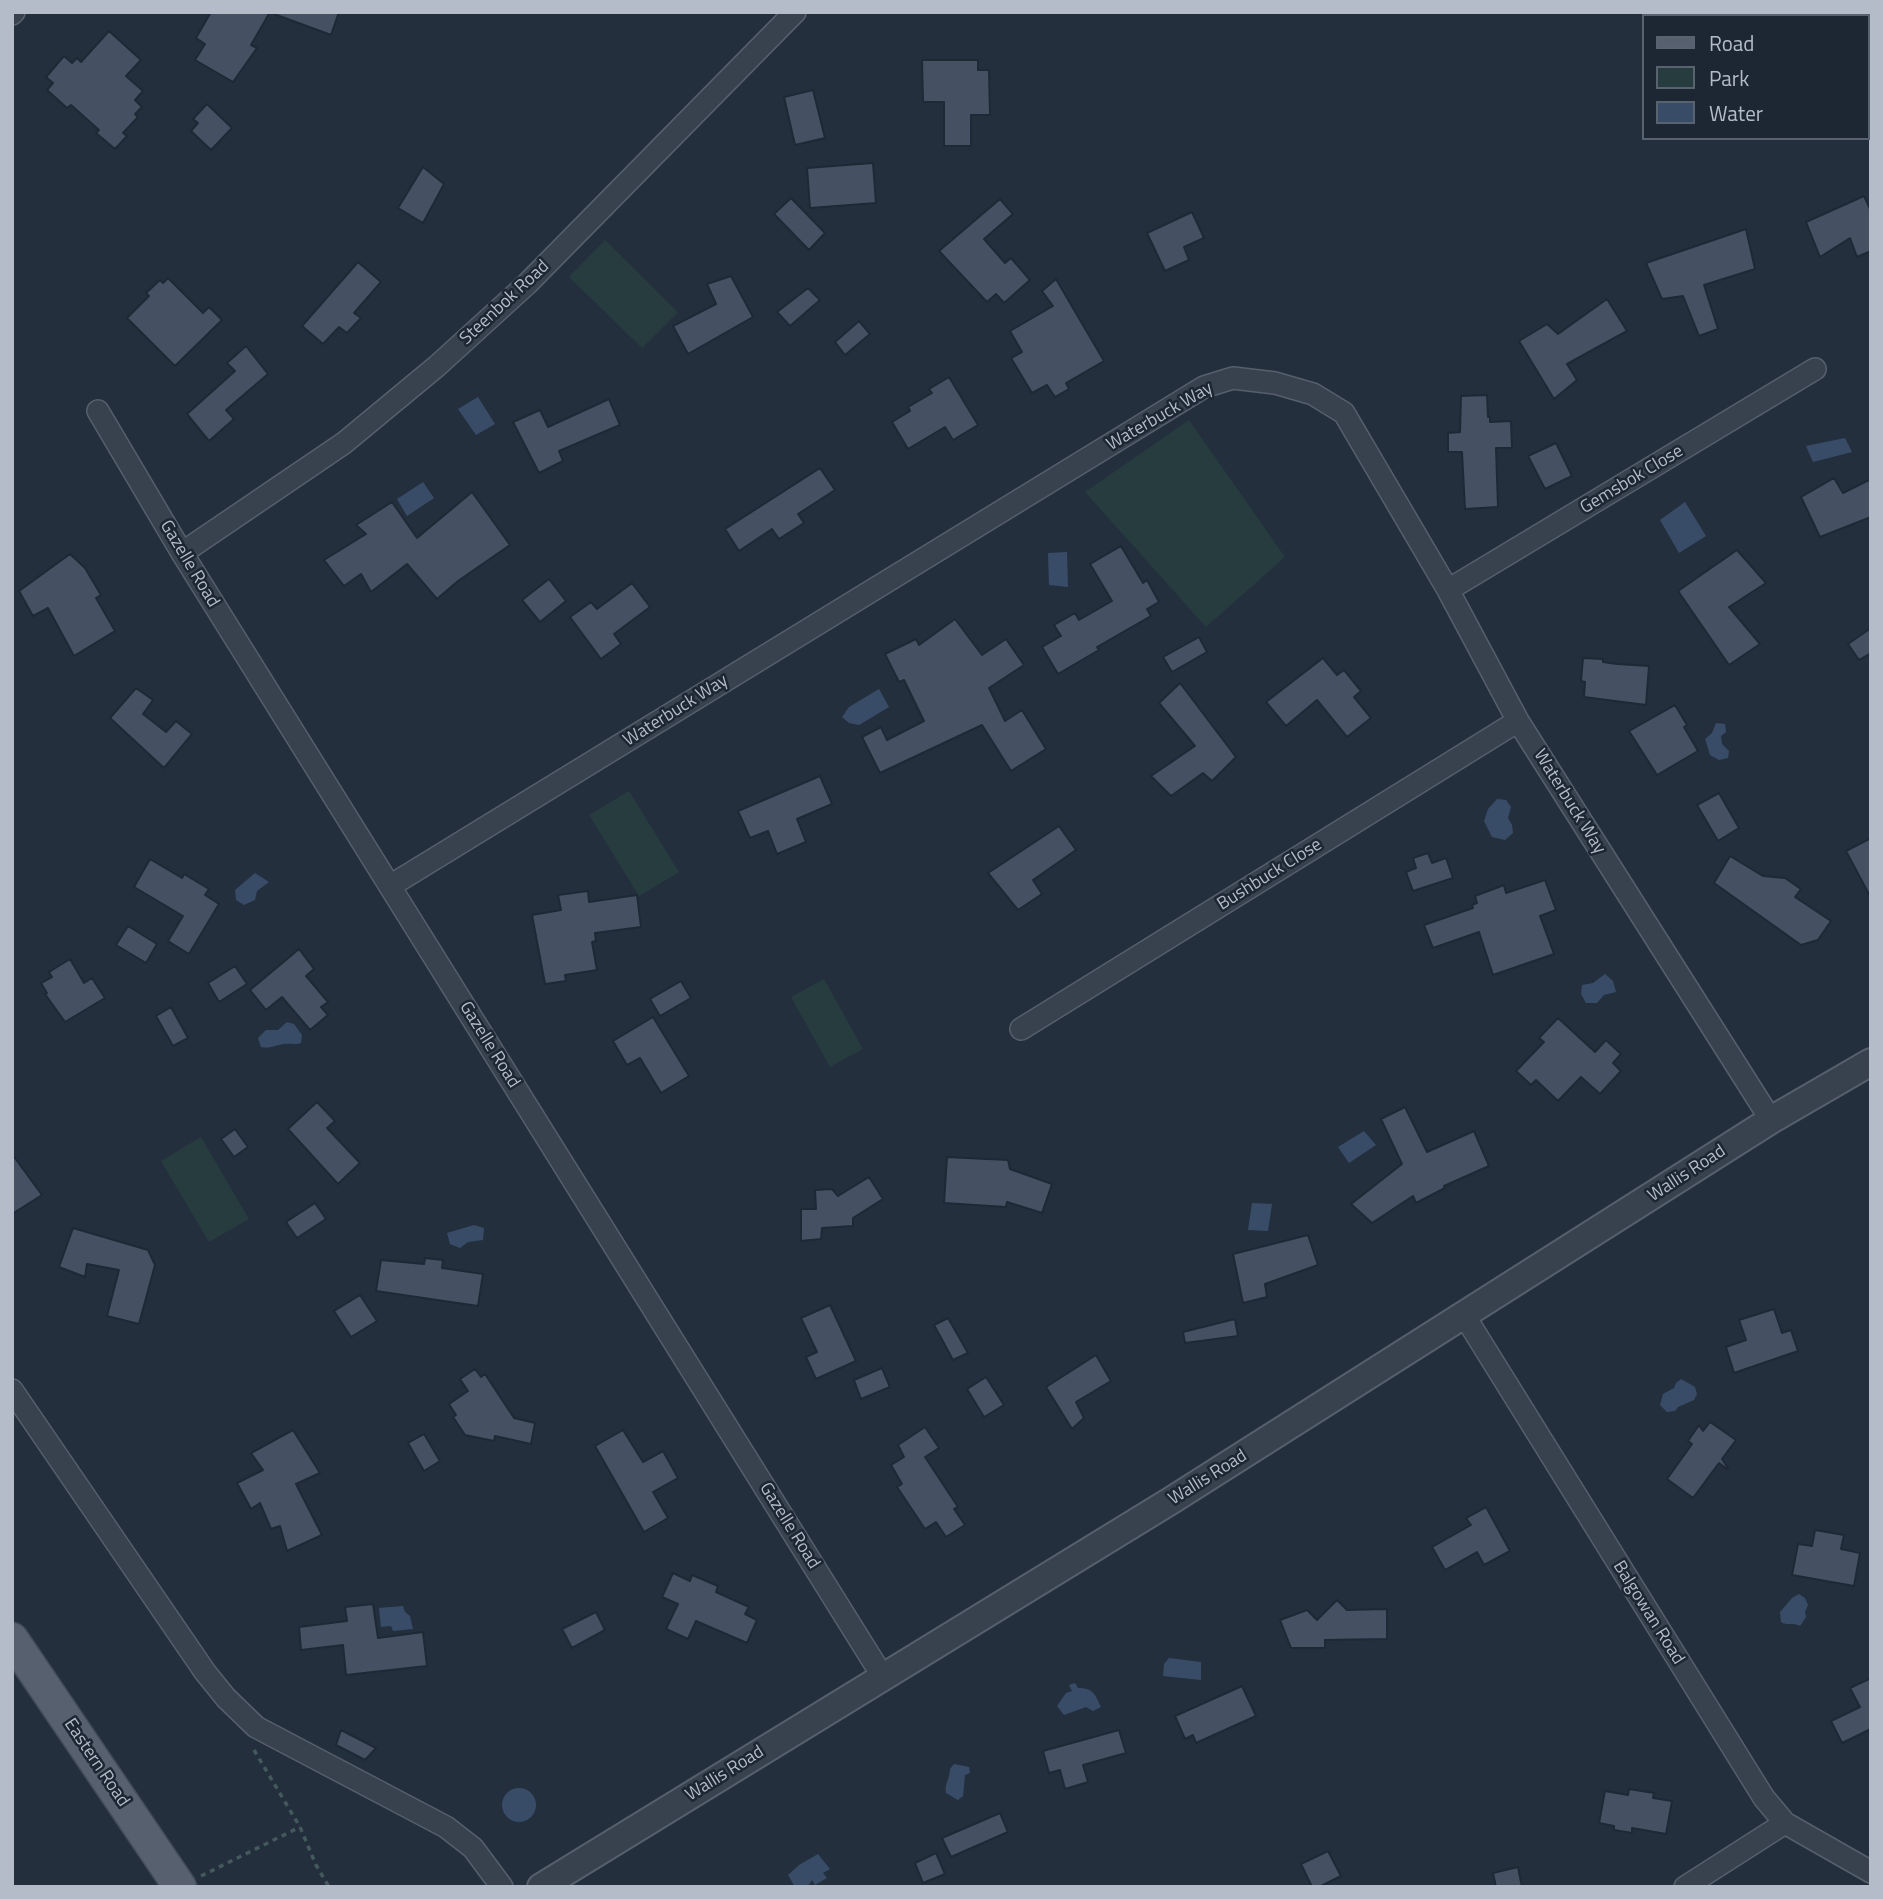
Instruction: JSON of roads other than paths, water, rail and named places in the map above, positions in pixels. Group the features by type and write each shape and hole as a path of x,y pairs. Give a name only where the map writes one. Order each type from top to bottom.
{"main road":[{"name":"Eastern Road","path":"12,1639 186,1884"}],"street":[{"name":"Steenbok Road","path":"182,553 344,443 437,366 527,284 795,12"},
{"name":"Gemsbok Close","path":"1448,590 1815,369"},
{"name":"Waterbuck Way","path":"390,886 1205,387 1233,378 1275,383 1313,394 1344,413 1448,590 1518,721 1771,1120"},
{"name":"Gazelle Road","path":"98,411 182,553 883,1677"},
{"name":"Bushbuck Close","path":"1021,1029 1518,721"},
{"name":"Wallis Road","path":"541,1887 1172,1500 1771,1120 1871,1062"},
{"name":"Balgowan Road","path":"1464,1315 1749,1775 1785,1823 1871,1872"},
{"path":"12,1390 205,1672 226,1698 256,1727 446,1827 473,1847 502,1887"},
{"path":"1685,1887 1785,1823"}],"water":[{"path":"478,397 495,424 476,435 458,409"},
{"path":"1845,438 1852,452 1813,462 1806,446"},
{"path":"423,482 434,498 407,516 397,499"},
{"path":"1685,502 1706,536 1679,553 1660,520"},
{"path":"1067,552 1068,587 1049,585 1048,553"},
{"path":"879,689 889,707 859,725 849,723 842,717 849,707"},
{"path":"1716,723 1725,724 1726,732 1721,736 1722,744 1729,751 1728,758 1719,760 1710,755 1705,739 1712,733"},
{"path":"1497,799 1506,800 1511,807 1508,818 1513,833 1505,840 1492,837 1484,821 1488,809"},
{"path":"255,873 269,882 257,891 255,900 244,905 236,900 235,890"},
{"path":"1605,974 1613,981 1616,992 1604,995 1597,1003 1586,1003 1581,994 1582,985 1593,983"},
{"path":"287,1022 294,1024 302,1035 301,1043 261,1047 258,1038 266,1030 278,1030"},
{"path":"1364,1131 1376,1145 1349,1163 1338,1147"},
{"path":"1252,1203 1272,1204 1268,1231 1248,1230"},
{"path":"474,1225 484,1228 483,1240 468,1242 460,1248 450,1244 447,1233"},
{"path":"1681,1379 1695,1387 1697,1394 1694,1400 1675,1411 1667,1412 1660,1405 1663,1394 1674,1388"},
{"path":"1799,1594 1805,1598 1808,1605 1806,1617 1800,1626 1781,1622 1780,1612"},
{"path":"403,1606 410,1616 413,1629 393,1631 391,1626 381,1627 379,1608"},
{"path":"1169,1658 1201,1662 1201,1680 1163,1676 1164,1664"},
{"path":"1075,1683 1078,1688 1093,1693 1101,1707 1093,1711 1086,1707 1064,1715 1057,1706 1066,1693 1072,1691 1069,1685"},
{"path":"954,1764 969,1767 970,1773 965,1775 963,1796 958,1800 946,1793 950,1769"},
{"path":"519,1788 531,1793 536,1805 531,1817 519,1822 507,1817 502,1805 507,1793"},
{"path":"818,1854 830,1869 823,1873 827,1878 815,1885 812,1880 808,1886 795,1887 788,1875"}]}
